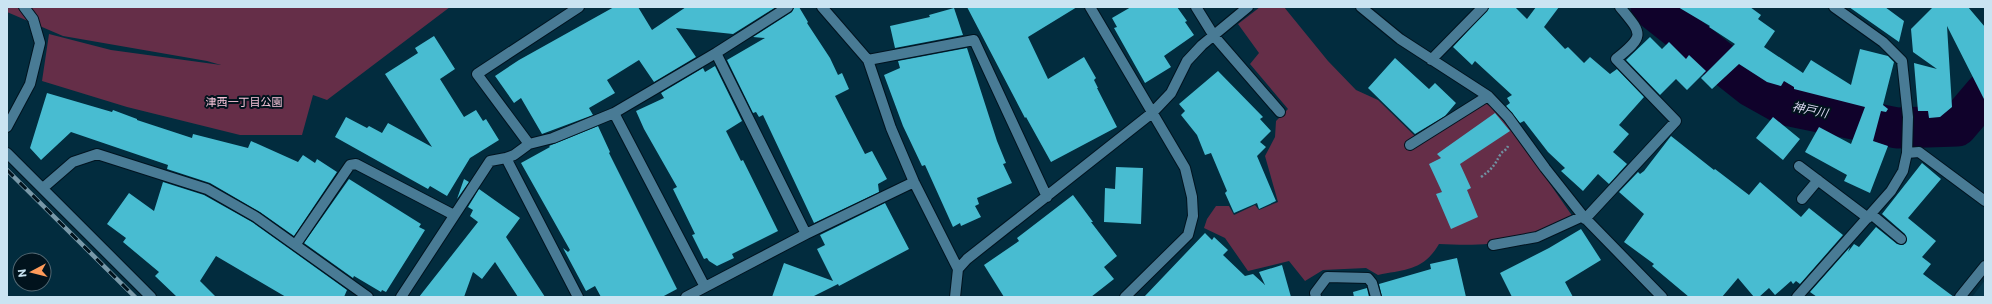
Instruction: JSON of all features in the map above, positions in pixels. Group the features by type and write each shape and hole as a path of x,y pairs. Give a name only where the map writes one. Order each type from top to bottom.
{"street":[{"path":"7,127 30,84 40,43 33,20 24,7"},
{"path":"528,144 477,74 579,7"},
{"path":"401,297 490,161 514,155 528,144 560,136 614,113 716,53 788,7"},
{"path":"822,7 868,60 891,128 914,182 958,269 955,297"},
{"path":"1090,7 1185,168 1192,197 1193,216 1188,235 1125,297"},
{"path":"1196,7 1214,36 1280,112"},
{"path":"958,269 967,259 1152,114 1171,93 1187,62 1202,45 1248,7"},
{"path":"1361,7 1400,39 1488,96 1508,117 1584,218 1662,297"},
{"path":"1431,60 1482,7"},
{"path":"1493,245 1538,237 1584,218 1676,120 1616,59 1629,49 1637,39 1638,34 1636,26 1620,7"},
{"path":"1797,297 1891,191 1903,171 1908,153 1908,116 1902,61 1883,42 1834,7"},
{"path":"868,60 974,40 1047,197"},
{"path":"716,53 806,234"},
{"path":"1410,145 1488,96"},
{"path":"614,113 705,287"},
{"path":"1908,153 1920,152 1985,201"},
{"path":"7,153 151,297"},
{"path":"43,188 73,162 97,154 207,189 256,217 296,244 368,297"},
{"path":"506,158 578,297"},
{"path":"296,244 350,165 356,164 454,215"},
{"path":"1799,166 1901,239"},
{"path":"1802,199 1818,180"},
{"path":"686,297 806,234 914,182"},
{"path":"1960,297 1985,266"},
{"path":"1316,297 1315,294 1327,277 1344,276 1368,278 1372,283 1376,297"}],"path":[{"path":"1481,177 1492,169 1498,161 1500,154 1507,149 1508,146 1502,123 1508,117"}],"shaded area":[{"path":"1985,280 1985,297 1972,297"}],"green space":[{"name":"津西一丁目公園","path":"7,7 450,7 327,100 313,95 302,135 240,135 127,107 42,81 49,34 111,50 221,65 207,61 63,36 7,12"},
{"path":"1260,7 1284,7 1328,61 1356,90 1378,100 1420,141 1485,103 1493,108 1525,148 1573,217 1535,233 1503,242 1476,245 1439,244 1433,253 1420,264 1405,270 1378,275 1366,268 1323,270 1305,281 1289,261 1248,271 1225,238 1204,228 1207,219 1216,206 1229,206 1234,215 1255,205 1259,210 1278,202 1265,156 1275,137 1276,121 1288,109 1250,64 1259,53 1238,24"}],"building":[{"path":"614,7 638,7 652,30 686,7 776,7 733,34 676,28 696,57 654,82 639,60 607,80 615,93 589,108 593,115 542,134 521,98 514,103 495,76 519,60"},
{"path":"794,7 799,7 808,22 807,23 830,58 838,75 842,73 849,89 835,96 865,154 872,151 887,179 878,184 879,192 814,223 763,115 759,117 756,112 753,113 727,60 765,38 753,37 792,12"},
{"path":"967,7 1077,7 1028,37 1048,79 1084,57 1096,78 1094,80 1097,88 1117,127 1051,162 1026,117 1025,118"},
{"path":"1131,7 1177,7 1187,21 1185,22 1194,35 1164,56 1171,67 1145,83 1114,28 1117,27 1112,18"},
{"path":"1490,7 1515,7 1527,19 1536,7 1559,7 1544,27 1565,49 1568,47 1584,63 1590,57 1610,74 1617,69 1644,97 1619,125 1629,134 1613,152 1627,164 1609,184 1598,174 1583,191 1561,171 1565,168 1548,152 1524,121 1520,123 1506,106 1510,103 1507,98 1512,95 1475,61 1472,65 1453,47"},
{"path":"1678,7 1750,7 1761,15 1758,19 1775,31 1764,47 1803,73 1811,60 1851,85 1860,49 1888,56 1894,62 1883,105 1888,109 1886,112 1881,111 1873,141 1888,146 1870,193 1844,181 1847,175 1805,152 1819,127 1851,144 1865,107 1794,89 1794,87 1784,81 1781,86 1767,82 1739,64 1712,89 1701,78 1735,44 1709,27 1710,26"},
{"path":"1849,7 1885,7 1904,21 1899,42"},
{"path":"1933,7 1968,7 1985,27 1985,101 1947,26 1952,107 1940,117 1929,118 1928,111 1918,111 1914,63 1937,69 1913,52 1911,29"},
{"path":"954,8 963,35 895,48 890,26 930,17 929,15"},
{"path":"434,36 455,69 440,79 464,117 476,110 483,121 486,119 499,140 470,158 447,196 430,186 428,189 335,137 346,117 367,128 369,126 382,133 388,123 432,147 385,74 418,53 415,48"},
{"path":"1650,37 1662,49 1669,42 1686,59 1689,55 1706,71 1687,90 1676,79 1660,95 1626,60"},
{"path":"967,48 997,141 1006,163 1003,164 1012,183 977,198 979,204 975,206 981,217 961,226 960,223 953,227 925,165 922,166 903,126 884,75 900,68 898,61"},
{"path":"1395,58 1429,89 1435,83 1456,103 1445,116 1415,134 1368,88"},
{"path":"715,66 742,121 726,131 741,161 743,160 778,231 732,254 734,258 717,266 707,258 704,259 692,235 695,234 673,189 677,187 644,129 636,111 664,98 661,93 703,68 705,72"},
{"path":"1218,71 1263,117 1260,119 1271,131 1260,142 1266,147 1257,156 1276,201 1259,209 1257,203 1234,213 1225,193 1227,191 1211,153 1205,155 1197,135 1181,115 1185,111 1179,104"},
{"path":"47,93 112,112 113,110 137,120 192,138 193,134 248,148 251,141 298,162 303,155 315,163 317,159 337,172 294,236 260,212 210,183 167,169 168,165 71,132 41,160 30,148"},
{"path":"1495,113 1510,131 1460,164 1471,188 1467,190 1478,217 1451,229 1436,194 1442,192 1429,164 1441,158 1437,154"},
{"path":"1773,117 1800,139 1783,160 1756,138"},
{"path":"598,126 610,152 609,153 677,289 662,297 601,297 595,286 586,291 563,248 568,252 570,250 521,163 550,147 549,146"},
{"path":"1671,136 1749,195 1760,182 1801,217 1809,208 1843,235 1800,284 1796,281 1793,284 1791,281 1775,295 1769,288 1759,297 1754,297 1738,278 1722,297 1689,297 1652,266 1654,264 1624,242 1644,214 1619,192 1638,172 1640,174 1644,171"},
{"path":"1922,163 1941,179 1908,218 1936,241 1922,257 1931,264 1923,274 1954,297 1817,297 1810,292 1850,247 1848,252 1854,244 1859,247 1876,227 1897,244 1903,245 1906,243 1907,240 1905,234 1882,214"},
{"path":"1116,167 1143,168 1141,224 1104,222 1105,188 1115,189"},
{"path":"349,179 421,224 419,227 425,230 386,292 382,290 381,292 354,276 353,278 304,243"},
{"path":"464,179 469,182 457,199"},
{"path":"163,182 204,195 252,222 347,290 344,297 286,297 216,256 200,281 216,297 177,297 155,276 159,272 123,242 126,238 107,224 129,193 154,211"},
{"path":"479,189 520,218 506,237 545,297 518,297 495,262 482,279 473,272 464,297 419,297 478,222 470,216 473,210 468,207"},
{"path":"1073,195 1117,256 1104,267 1114,279 1091,297 1004,297 984,265 1019,241 1017,238"},
{"path":"885,203 909,249 839,286 838,284 812,297 772,297 784,263 833,281 817,249 825,245 820,235"},
{"path":"1581,229 1601,260 1565,282 1573,297 1512,297 1500,273 1549,248"},
{"path":"1205,233 1212,240 1214,237 1228,250 1223,255 1245,276 1253,274 1265,285 1259,272 1282,265 1291,297 1144,297"},
{"path":"1457,258 1466,297 1382,297 1379,284 1431,269 1430,264"},
{"path":"1367,288 1369,297 1354,297 1353,292"}],"waterway":[{"name":"神戸川","path":"1651,7 1751,86 1785,105 1897,128 1957,126 1985,93"}],"railway":[{"path":"7,170 135,297"}]}
